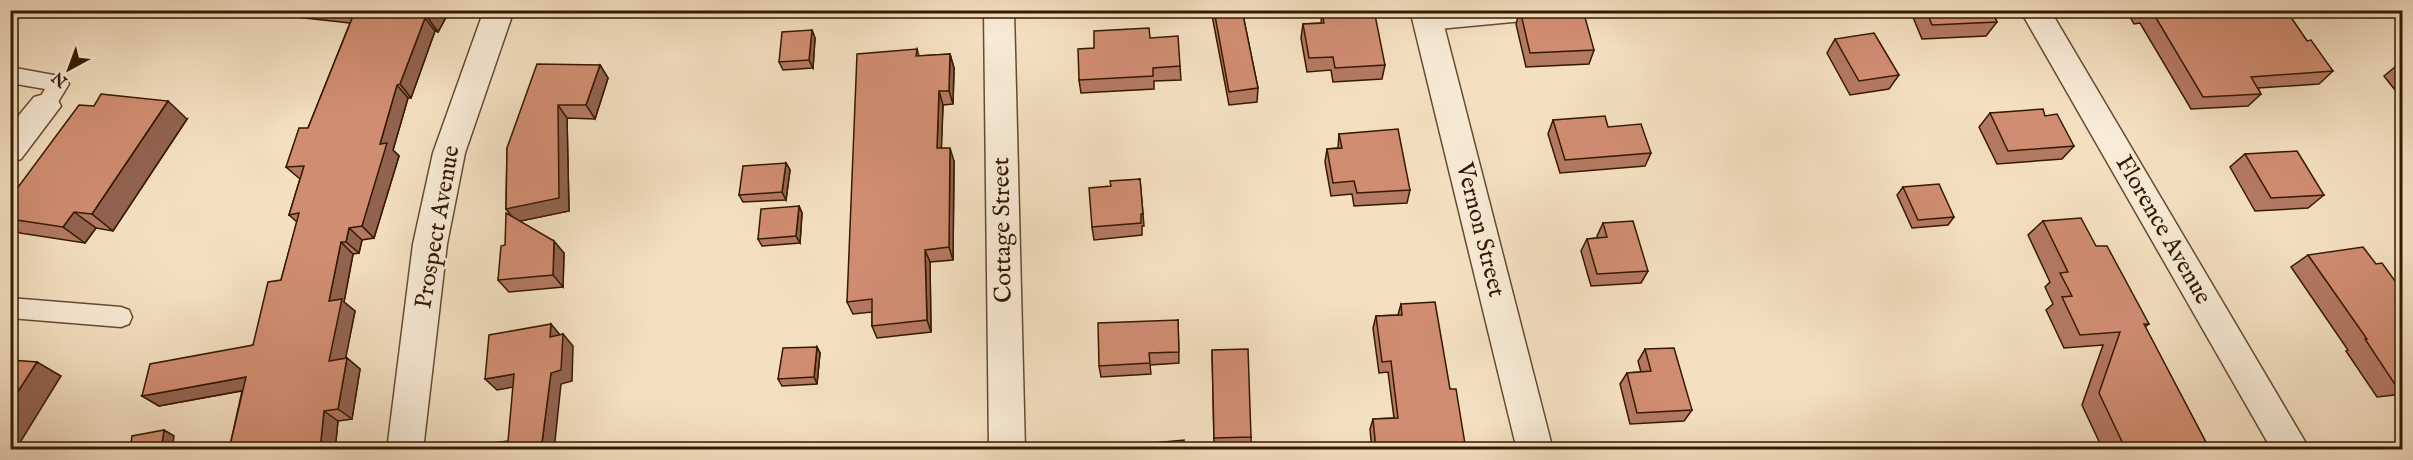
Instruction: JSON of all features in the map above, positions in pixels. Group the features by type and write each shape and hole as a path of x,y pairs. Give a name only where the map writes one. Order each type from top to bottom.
{"street":[{"name":"Prospect Avenue","path":"405,450 430,244 449,153 499,10"},
{"name":"Cottage Street","path":"999,10 1007,450"},
{"name":"Florence Avenue","path":"2035,10 2292,450"},
{"name":"Vernon Street","path":"1426,16 1535,450"},
{"path":"14,140 45,106"}],"lane":[{"path":"1426,16 1565,10"},
{"path":"10,75 59,84 45,106"},
{"path":"10,308 121,317"}],"building":[{"path":"350,10 432,10 428,18 425,18 400,84 397,85 380,144 387,143 362,226 349,228 346,242 341,242 329,301 342,299 329,361 347,358 338,409 324,411 320,450 229,450 246,377 142,396 150,364 253,345 268,282 281,280 299,213 289,215 304,166 286,167 299,128 308,128 355,11"},
{"path":"1214,10 1242,10 1258,88 1229,92"},
{"path":"1374,10 1385,65 1335,68 1333,57 1309,58 1303,24 1324,23 1322,12"},
{"path":"1520,10 1583,10 1594,50 1530,53"},
{"path":"1926,10 1991,10 1997,22 1932,25"},
{"path":"2145,10 2286,10 2307,41 2311,40 2333,71 2251,77 2261,94 2203,97 2152,11"},
{"path":"1149,28 1150,38 1178,36 1180,66 1153,68 1153,76 1079,80 1078,49 1094,48 1094,31"},
{"path":"812,30 809,60 779,62 782,32"},
{"path":"1874,33 1899,75 1859,81 1835,39"},
{"path":"917,49 916,56 950,54 949,91 939,91 937,148 950,148 949,247 925,250 927,320 872,326 872,299 847,302 857,54"},
{"path":"537,64 600,65 586,105 558,105 559,198 506,209 507,148"},
{"path":"101,94 168,101 92,214 74,212 63,227 10,219 10,198 79,105 94,106"},
{"path":"2043,109 2045,116 2057,114 2074,146 2008,151 1990,113"},
{"path":"1605,116 1608,127 1641,124 1651,153 1565,160 1553,120"},
{"path":"1398,129 1410,190 1357,193 1354,181 1333,183 1327,149 1342,148 1339,134"},
{"path":"2297,151 2324,195 2271,198 2245,154"},
{"path":"786,163 782,192 739,195 743,166"},
{"path":"1140,179 1143,214 1141,214 1141,223 1092,227 1089,188 1111,186 1110,181"},
{"path":"1939,184 1954,217 1918,220 1903,187"},
{"path":"799,206 796,236 758,239 761,209"},
{"path":"506,213 554,241 553,275 498,280 501,246 505,245"},
{"path":"2081,218 2096,246 2107,246 2149,324 2144,324 2210,450 2126,450 2099,393 2120,332 2080,335 2062,297 2072,296 2060,273 2068,272 2043,221"},
{"path":"1633,221 1648,271 1597,274 1587,239 1607,237 1603,223"},
{"path":"2363,247 2376,264 2382,263 2403,292 2403,385 2396,386 2365,339 2367,339 2308,255"},
{"path":"1435,302 1450,389 1456,389 1466,450 1376,450 1373,419 1398,418 1391,361 1382,362 1376,316 1402,315 1401,304"},
{"path":"1178,320 1179,352 1149,353 1150,363 1099,366 1098,323"},
{"path":"551,324 550,337 563,334 561,370 551,373 541,450 477,450 478,445 508,441 514,374 485,379 489,335"},
{"path":"817,347 814,377 778,379 783,348"},
{"path":"1674,348 1692,410 1637,413 1627,373 1651,371 1645,349"},
{"path":"1248,349 1251,437 1214,438 1212,350"},
{"path":"10,360 37,362 10,404"},
{"path":"164,430 161,450 130,450 132,436"},
{"path":"1184,440 1184,450 1132,450 1132,445"},
{"path":"816,444 816,450 778,450 778,446"},
{"path":"2094,446 2096,450 2068,450"}]}
